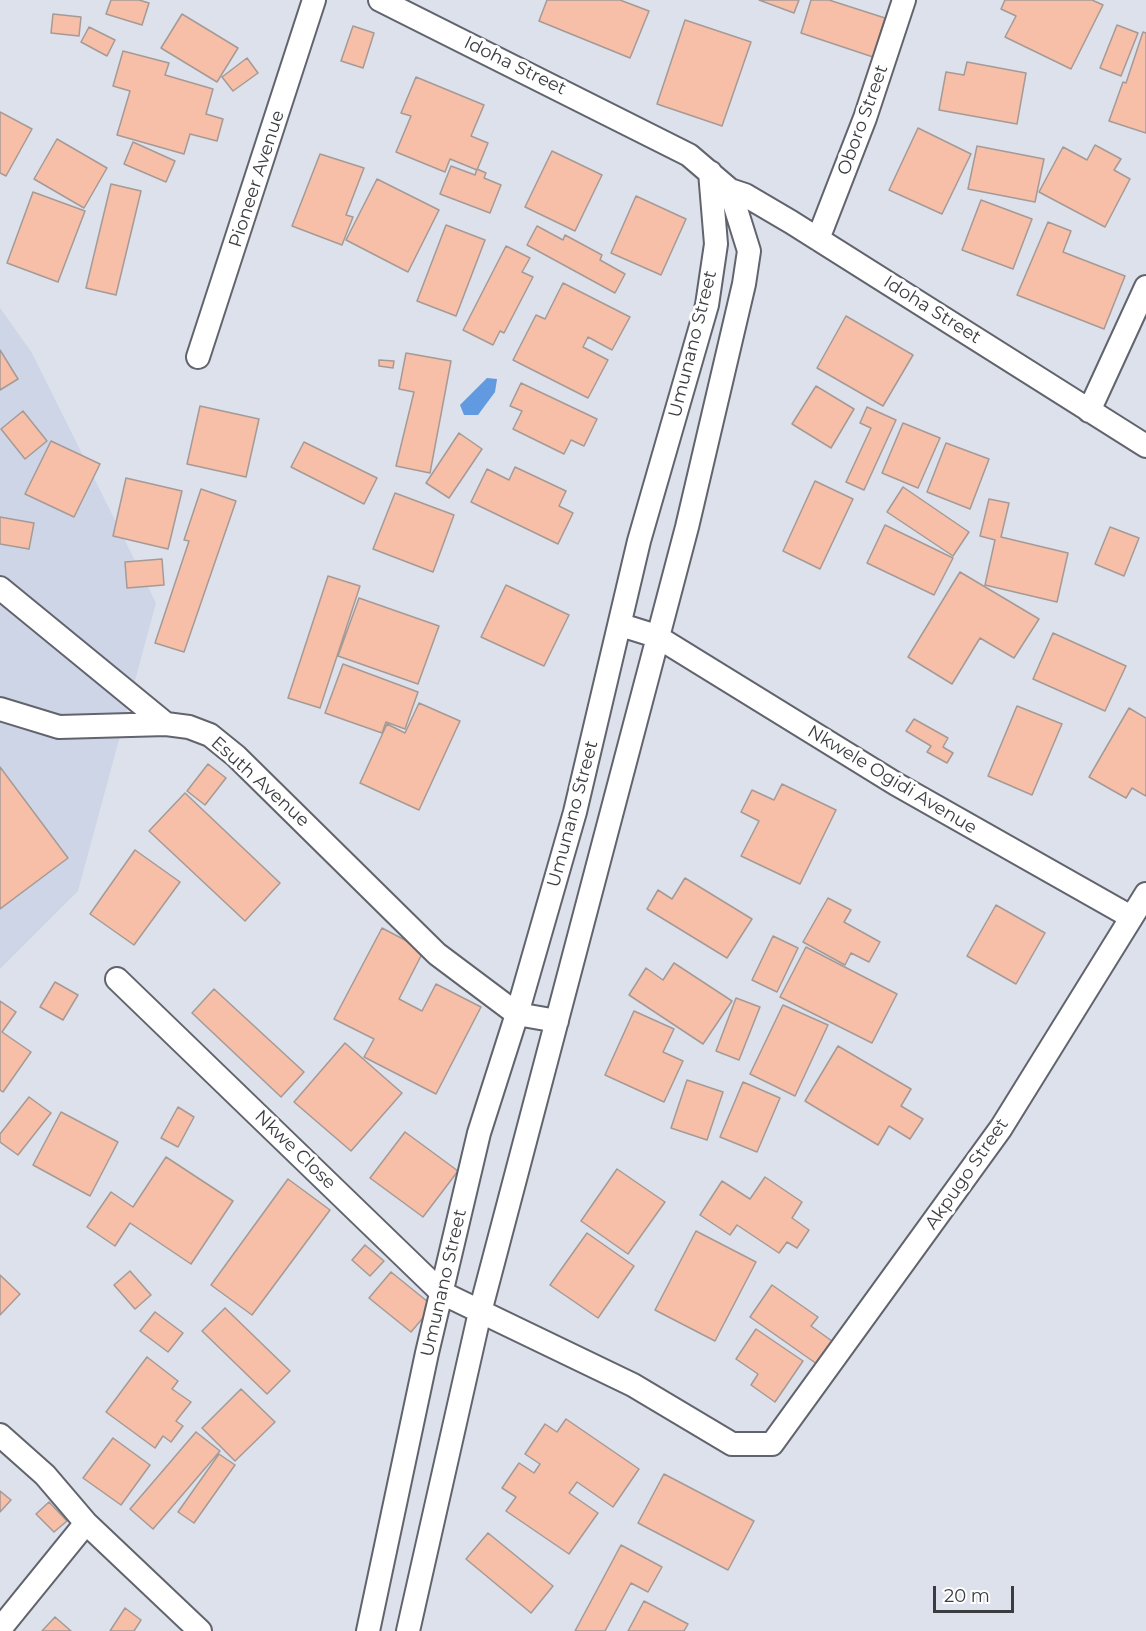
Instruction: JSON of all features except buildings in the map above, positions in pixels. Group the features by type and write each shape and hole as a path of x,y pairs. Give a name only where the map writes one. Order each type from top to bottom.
{"street":[{"name":"Pioneer Avenue","path":"198,357 314,0"},
{"name":"Idoha Street","path":"380,0 671,145 717,184 745,195 818,239 1146,446"},
{"name":"Oboro Street","path":"818,239 865,118 904,0"},
{"name":"Umunano Street","path":"368,1631 479,1133 517,1014 575,812 639,541 706,305 716,244 717,184"},
{"name":"Umunano Street","path":"408,1631 480,1312 656,636 687,526 748,267 746,237 717,184"},
{"path":"1089,411 1146,287"},
{"path":"0,588 166,724"},
{"name":"Nkwele Ogidi Avenue","path":"621,625 656,636 896,784 1131,918"},
{"name":"Esuth Avenue","path":"0,709 59,727 166,724 189,727 210,735 236,756 437,954 517,1014"},
{"name":"Akpugo Street","path":"772,1444 1001,1128 1146,894"},
{"name":"Nkwe Close","path":"117,979 442,1293 633,1385 732,1444 772,1444"},
{"path":"517,1014 557,1021"},
{"path":"0,1435 45,1475 86,1522 200,1631"},
{"path":"0,1629 86,1522"}],"shaded area":[{"path":"0,308 32,353 156,603 78,891 0,969"}],"water":[{"path":"487,378 497,379 495,392 478,415 464,415 460,405"}]}
